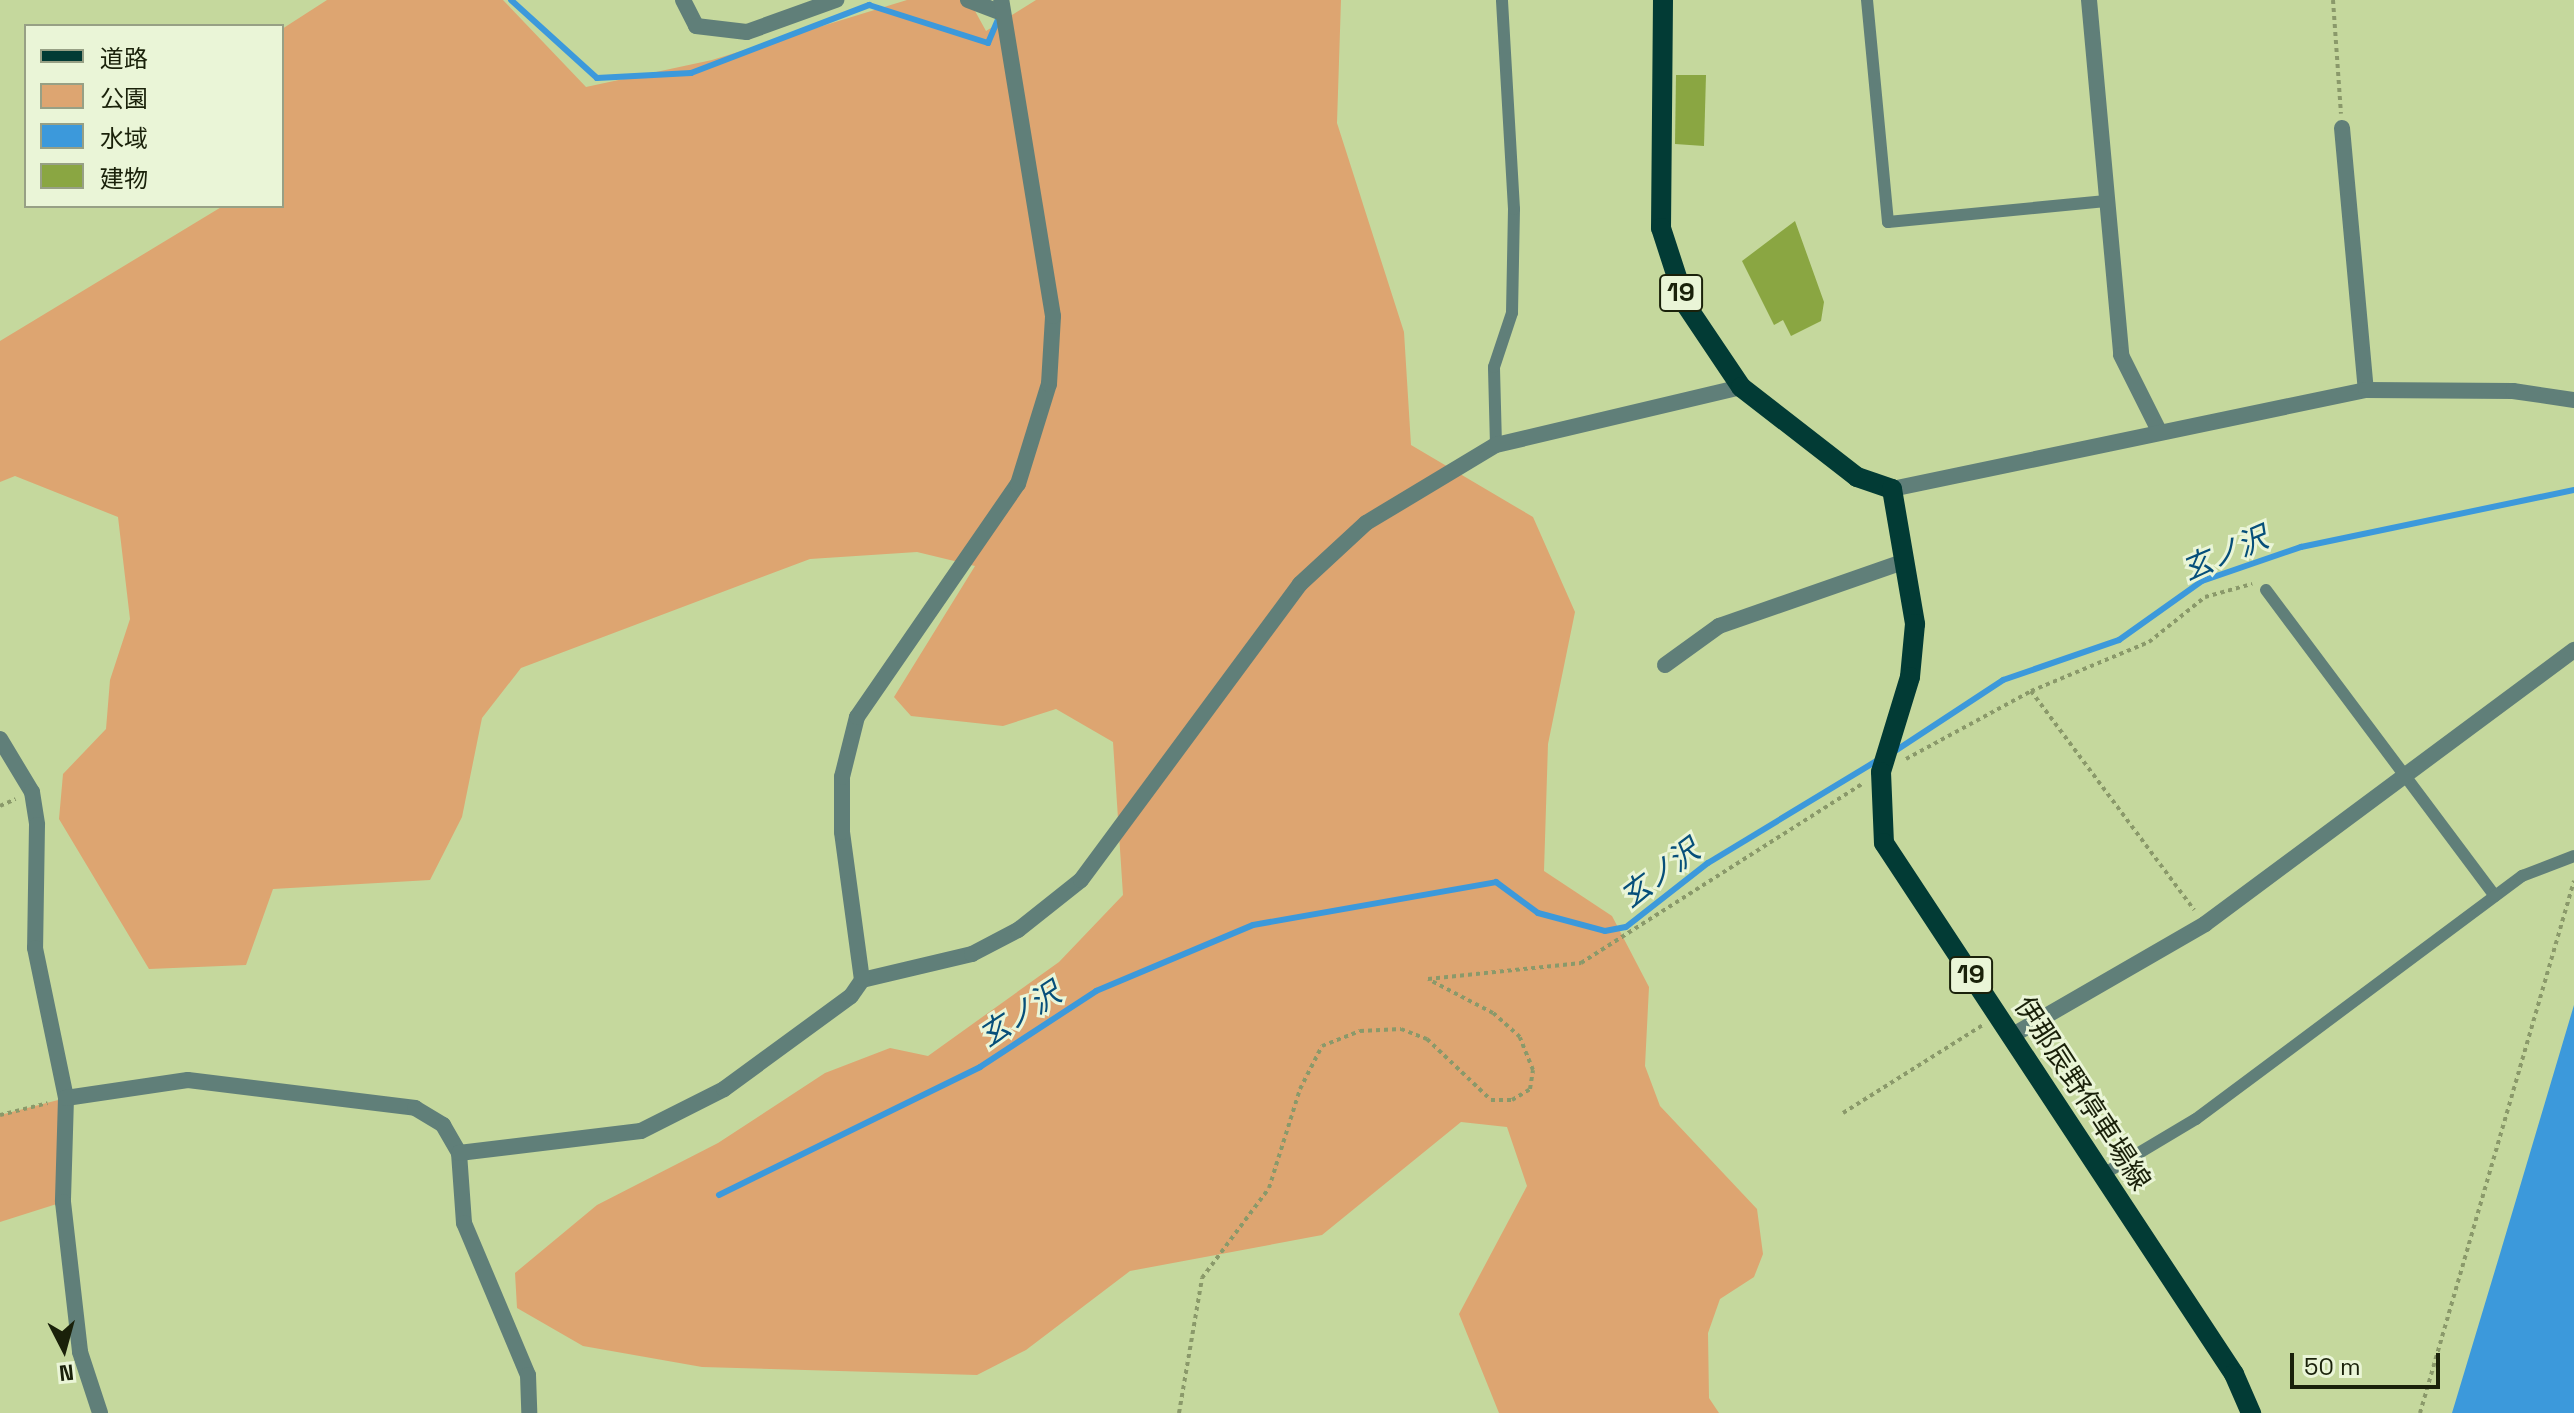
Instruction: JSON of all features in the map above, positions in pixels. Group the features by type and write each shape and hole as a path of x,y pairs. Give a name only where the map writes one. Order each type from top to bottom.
{"main road":[{"name":"19","path":"1663,0 1658,134 1666,251 1686,305 1741,387 1857,477 1892,489"},
{"name":"伊那辰野停車場線","path":"1892,489 1906,561 1914,650 1881,772 1884,843 2234,1374 2251,1413"}],"street":[{"path":"683,0 696,26 747,32 836,0"},
{"path":"862,980 842,832 842,777 857,717 1018,484 1049,384 1053,316 1000,6 968,0"},
{"path":"2089,0 2121,355 2159,431"},
{"path":"2342,128 2366,390"},
{"path":"459,1153 641,1131 749,1072 862,980 972,954 1018,930 1081,880 1300,584 1366,523 1496,445 1741,387"},
{"path":"1892,489 2366,390 2513,391 2574,400"},
{"path":"1665,665 1719,626 1906,561"},
{"path":"2013,1035 2205,924 2574,650"},
{"path":"0,739 32,792 35,948 66,1098 63,1202 71,1279 80,1352 100,1413"},
{"path":"66,1098 188,1080 415,1108 443,1125 459,1153 464,1223 528,1375 529,1413"}],"lane":[{"path":"1496,445 1494,367 1512,313 1514,224 1502,0"},
{"path":"1867,0 1888,222 2106,201"},
{"path":"2266,590 2495,896"},
{"path":"2102,1175 2196,1119 2522,876 2574,856"}],"path":[{"path":"2333,0 2342,128"},
{"path":"1179,1413 1202,1278 1269,1188 1300,1089 1322,1046 1360,1031 1401,1029 1427,1039 1491,1100 1512,1100 1530,1089 1533,1070 1520,1037 1493,1013 1428,979 1581,963 1881,772 2031,691 2149,642 2205,597 2247,582 2266,590"},
{"path":"2031,691 2205,924"},
{"path":"2420,1413 2574,881"},
{"path":"1843,1113 1999,1016"},
{"path":"0,1115 66,1098"}],"green space":[{"path":"327,0 503,0 586,87 712,60 907,0 969,0 986,31 1036,0 1341,0 1337,123 1404,332 1411,445 1533,517 1575,612 1548,744 1544,871 1612,916 1649,987 1645,1066 1660,1106 1757,1209 1763,1254 1754,1277 1720,1299 1708,1333 1709,1398 1719,1413 1499,1413 1459,1314 1527,1186 1507,1127 1461,1122 1322,1235 1130,1271 1026,1350 977,1375 702,1367 583,1346 517,1308 515,1273 597,1205 718,1143 825,1073 890,1048 928,1056 1059,962 1123,895 1113,742 1056,709 1003,726 911,716 894,697 975,566 917,552 810,559 521,668 482,718 462,817 430,880 273,889 246,965 149,969 59,819 63,774 106,729 110,680 130,619 118,517 15,476 0,482 0,341 220,208 284,208 284,28"},
{"path":"66,1098 63,1202 0,1222 0,1115"}],"water":[{"path":"2574,1005 2574,1413 2452,1413 2499,1257"}],"building":[{"path":"1676,75 1706,75 1704,146 1675,144"},
{"path":"1795,221 1824,302 1821,321 1791,336 1783,320 1774,325 1742,261"}],"waterway":[{"path":"511,0 597,78 691,73 869,5 988,43 1000,15"},
{"name":"玄ノ沢","path":"1892,753 2003,680 2119,640 2202,581 2301,547 2574,490"},
{"name":"玄ノ沢","path":"719,1195 980,1067 1096,991 1253,925 1496,882 1538,913 1605,931 1626,927 1708,863 1878,760"}]}
